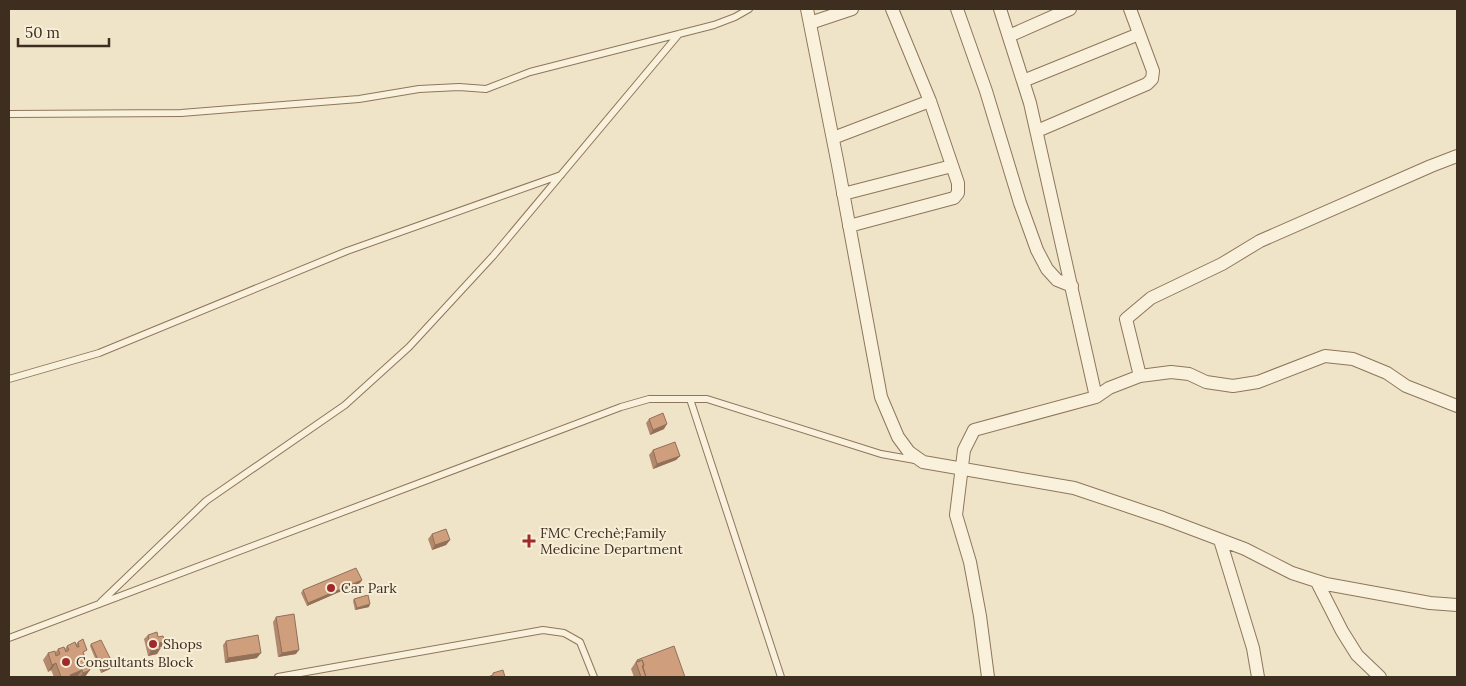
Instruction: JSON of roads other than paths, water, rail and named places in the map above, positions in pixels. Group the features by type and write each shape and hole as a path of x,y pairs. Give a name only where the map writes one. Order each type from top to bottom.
{"street":[{"path":"807,9 881,397 898,436 909,452 923,462 1074,488 1163,518 1245,549 1292,573 1317,582 1430,604 1457,605"},
{"path":"810,23 852,9"},
{"path":"849,226 954,198 958,193 958,183 930,101 892,9"},
{"path":"957,9 986,91 1036,250 1046,269 1057,280 1072,286"},
{"path":"1000,9 1037,131 1096,397"},
{"path":"1009,36 1070,9"},
{"path":"1037,131 1147,84 1152,80 1153,71 1130,9"},
{"path":"1023,81 1139,34"},
{"path":"833,138 930,101"},
{"path":"1140,376 1126,319 1151,298 1222,264 1260,241 1457,156"},
{"path":"843,194 952,166"},
{"path":"988,677 980,616 970,562 956,515 964,450 974,430 1096,397 1109,388 1140,376 1171,372 1189,374 1206,382 1233,386 1258,382 1326,356 1354,359 1387,373 1406,386 1457,406"},
{"path":"1220,540 1253,648 1258,677"},
{"path":"1317,582 1342,631 1357,655 1380,677"}],"lane":[{"path":"9,114 181,113 359,99 419,89 459,87 486,89 530,72 714,25 749,9"},
{"path":"99,604 206,501 345,406 409,347 493,256 679,34"},
{"path":"9,379 99,353 347,251 562,174"},
{"path":"9,638 621,407 649,399 707,399 881,454 923,462"},
{"path":"690,399 781,677"},
{"path":"278,677 543,630 564,633 580,642 594,677"}],"place":[{"name":"FMC Crechè;Family Medicine Department","path":"529,541"},
{"name":"Car Park","path":"331,588"},
{"name":"Shops","path":"153,644"},
{"name":"Consultants Block","path":"66,662"}]}
